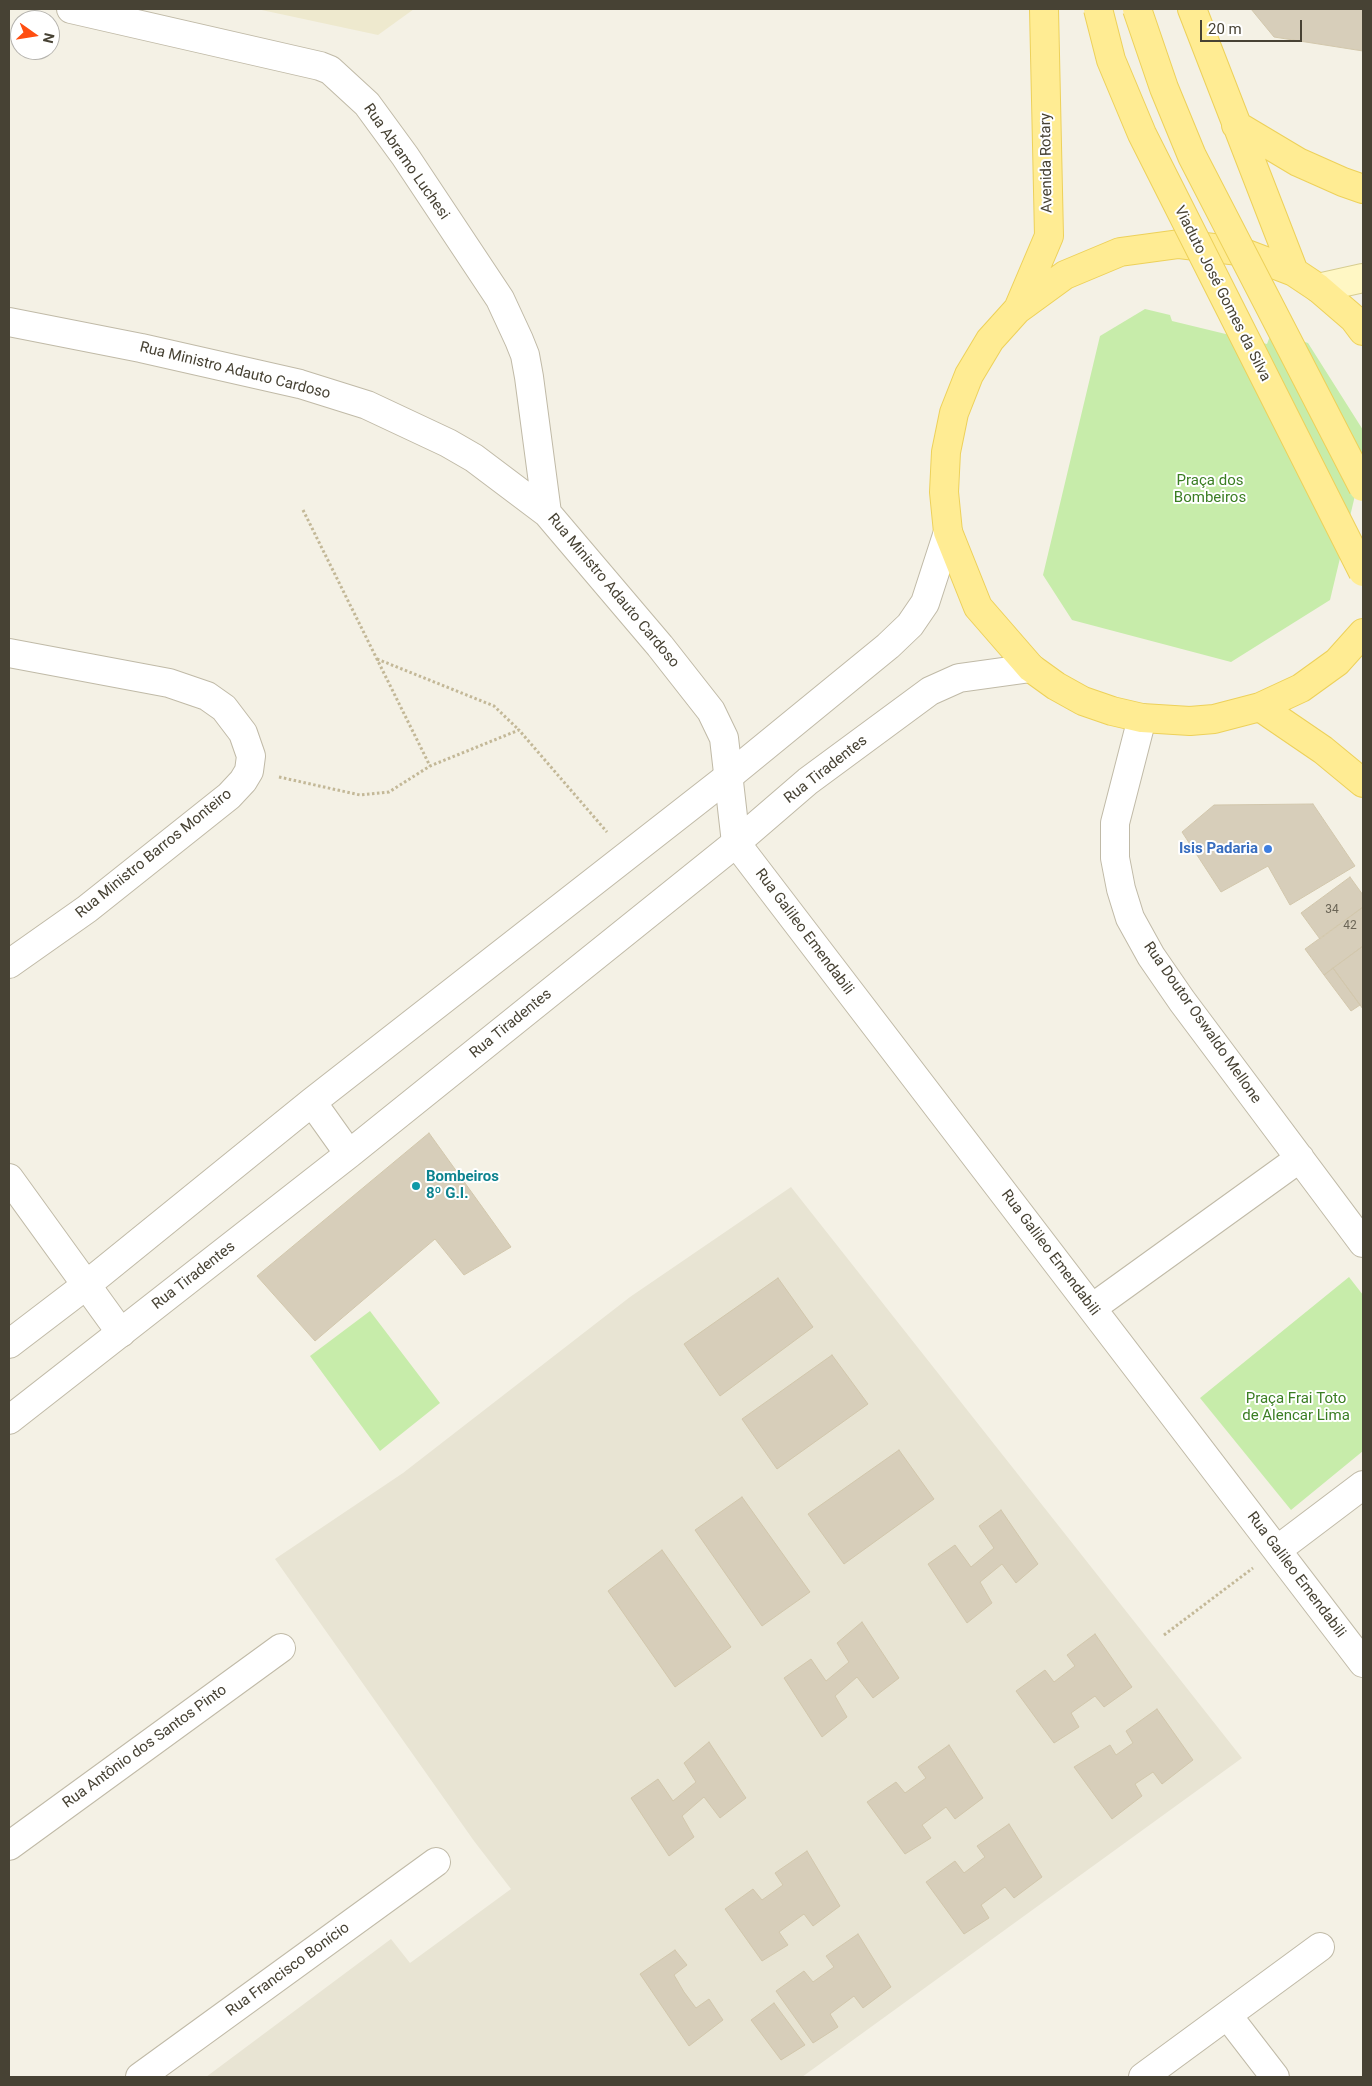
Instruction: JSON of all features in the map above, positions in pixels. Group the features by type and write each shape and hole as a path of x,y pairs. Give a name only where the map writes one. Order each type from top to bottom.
{"main road":[{"name":"Avenida Rotary","path":"1017,310 1049,236 1044,9"},
{"name":"Viaduto José Gomes da Silva","path":"1098,9 1111,60 1142,134 1363,572"},
{"path":"1137,9 1164,88 1192,156 1363,487"},
{"path":"1192,9 1294,272"},
{"path":"1236,125 1298,162 1363,189"},
{"path":"1363,331 1354,319 1318,288 1294,272 1238,251 1179,244 1120,252 1065,274 1017,310 990,340 969,375 954,413 946,452 944,492 948,532 978,607 1031,668 1056,686 1083,700 1112,711 1166,721 1214,719 1260,707 1301,688 1337,662 1363,633"},
{"path":"1318,288 1363,278"},
{"path":"1260,707 1323,750 1363,783"}],"street":[{"name":"Rua Abramo Luchesi","path":"71,9 320,66 330,70 367,104 405,156 500,299 519,340 525,355 529,378 547,513"},
{"name":"Rua Ministro Adauto Cardoso","path":"9,322 141,348 300,384 367,405 448,443 474,458 547,513 660,646 711,711 724,738 736,843"},
{"path":"9,1344 85,1286 312,1102 729,776 888,646 910,625 925,603 948,532"},
{"path":"9,653 169,683 208,696 224,708 243,733 251,756 249,771"},
{"name":"Rua Tiradentes","path":"9,1420 350,1154 736,843 808,782 930,691 959,678 1031,668"},
{"name":"Rua Doutor Oswaldo Mellone","path":"1142,718 1114,824 1115,858 1121,889 1130,918 1151,956 1166,978 1363,1243"},
{"name":"Rua Ministro Barros Monteiro","path":"9,964 88,910 193,826 229,796 243,781 249,771"},
{"name":"Rua Galileo Emendabili","path":"736,843 1363,1663"},
{"path":"312,1102 350,1154"},
{"path":"1092,1308 1300,1158"},
{"path":"9,1178 85,1286 121,1333"},
{"path":"1278,1550 1363,1485"},
{"name":"Rua Antônio dos Santos Pinto","path":"9,1846 281,1648"},
{"name":"Rua Francisco Bonício","path":"140,2077 436,1862"},
{"path":"1143,2077 1228,2016 1320,1946"},
{"path":"1228,2016 1275,2077"}],"path":[{"path":"303,510 430,766"},
{"path":"376,658 494,706 519,730 627,855"},
{"path":"249,771 360,795 389,792 430,766 519,730"},
{"path":"1164,1635 1278,1550"}],"shaded area":[{"path":"257,9 414,9 378,35"},
{"path":"791,1187 1242,1758 802,2077 206,2077 391,1939 410,1963 511,1889 474,1841 275,1559 403,1473 630,1297"}],"green space":[{"name":"Praça dos Bombeiros","path":"1145,309 1170,315 1172,321 1267,344 1272,331 1308,343 1363,430 1363,462 1330,600 1231,662 1072,620 1043,575 1100,336"},
{"name":"Praça Frai Toto de Alencar Lima","path":"1349,1277 1363,1295 1363,1451 1291,1510 1200,1398"},
{"path":"370,1311 440,1403 380,1451 310,1356"}],"building":[{"path":"1251,9 1363,9 1363,51 1274,37"},
{"name":"Isis Padaria","path":"1313,804 1355,866 1290,905 1268,866 1221,892 1182,832 1214,805"},
{"path":"1350,877 1363,895 1363,907 1320,939 1301,913"},
{"path":"1363,907 1363,946 1324,975 1305,949"},
{"path":"1363,946 1363,1009 1333,968"},
{"path":"1333,968 1360,1005 1351,1011 1324,975"},
{"name":"Bombeiros 8º G.I.","path":"429,1133 511,1247 464,1275 435,1239 315,1341 257,1276"},
{"path":"778,1278 813,1327 720,1396 684,1344"},
{"path":"832,1355 868,1404 777,1469 742,1419"},
{"path":"899,1450 934,1499 844,1564 808,1514"},
{"path":"742,1497 810,1592 762,1626 695,1530"},
{"path":"1001,1510 1038,1564 1016,1583 1002,1564 980,1582 992,1603 967,1623 928,1564 955,1545 971,1567 994,1548 979,1526"},
{"path":"662,1550 731,1647 675,1687 608,1591"},
{"path":"862,1622 899,1678 873,1698 857,1677 835,1696 847,1717 822,1737 784,1678 811,1659 826,1681 849,1662 837,1643"},
{"path":"1095,1634 1132,1687 1104,1707 1095,1696 1071,1713 1079,1727 1054,1743 1016,1691 1045,1670 1054,1682 1075,1666 1067,1655"},
{"path":"1157,1709 1193,1760 1162,1784 1153,1772 1135,1784 1142,1796 1112,1819 1074,1767 1110,1745 1116,1755 1133,1743 1126,1731"},
{"path":"709,1742 746,1798 720,1818 704,1797 682,1816 694,1837 669,1856 631,1798 658,1779 673,1801 696,1782 684,1763"},
{"path":"949,1745 983,1798 955,1819 946,1807 922,1825 931,1838 905,1854 867,1802 896,1782 905,1793 926,1778 918,1767"},
{"path":"1009,1824 1042,1877 1014,1898 1005,1887 981,1905 989,1918 964,1934 926,1882 955,1861 964,1873 985,1857 977,1846"},
{"path":"807,1851 840,1906 813,1926 804,1914 779,1932 788,1945 762,1961 725,1909 753,1889 762,1900 783,1885 775,1873"},
{"path":"858,1934 891,1987 863,2008 854,1996 830,2014 838,2027 813,2043 776,1991 804,1971 813,1982 834,1967 826,1956"},
{"path":"675,1950 687,1965 674,1975 684,1992 696,2008 709,1999 723,2020 689,2046 640,1974"},
{"path":"774,2003 805,2045 781,2060 751,2020"}],"place":[{"name":"Isis Padaria","path":"1268,849"},
{"name":"Bombeiros 8º G.I.","path":"416,1186"}]}
